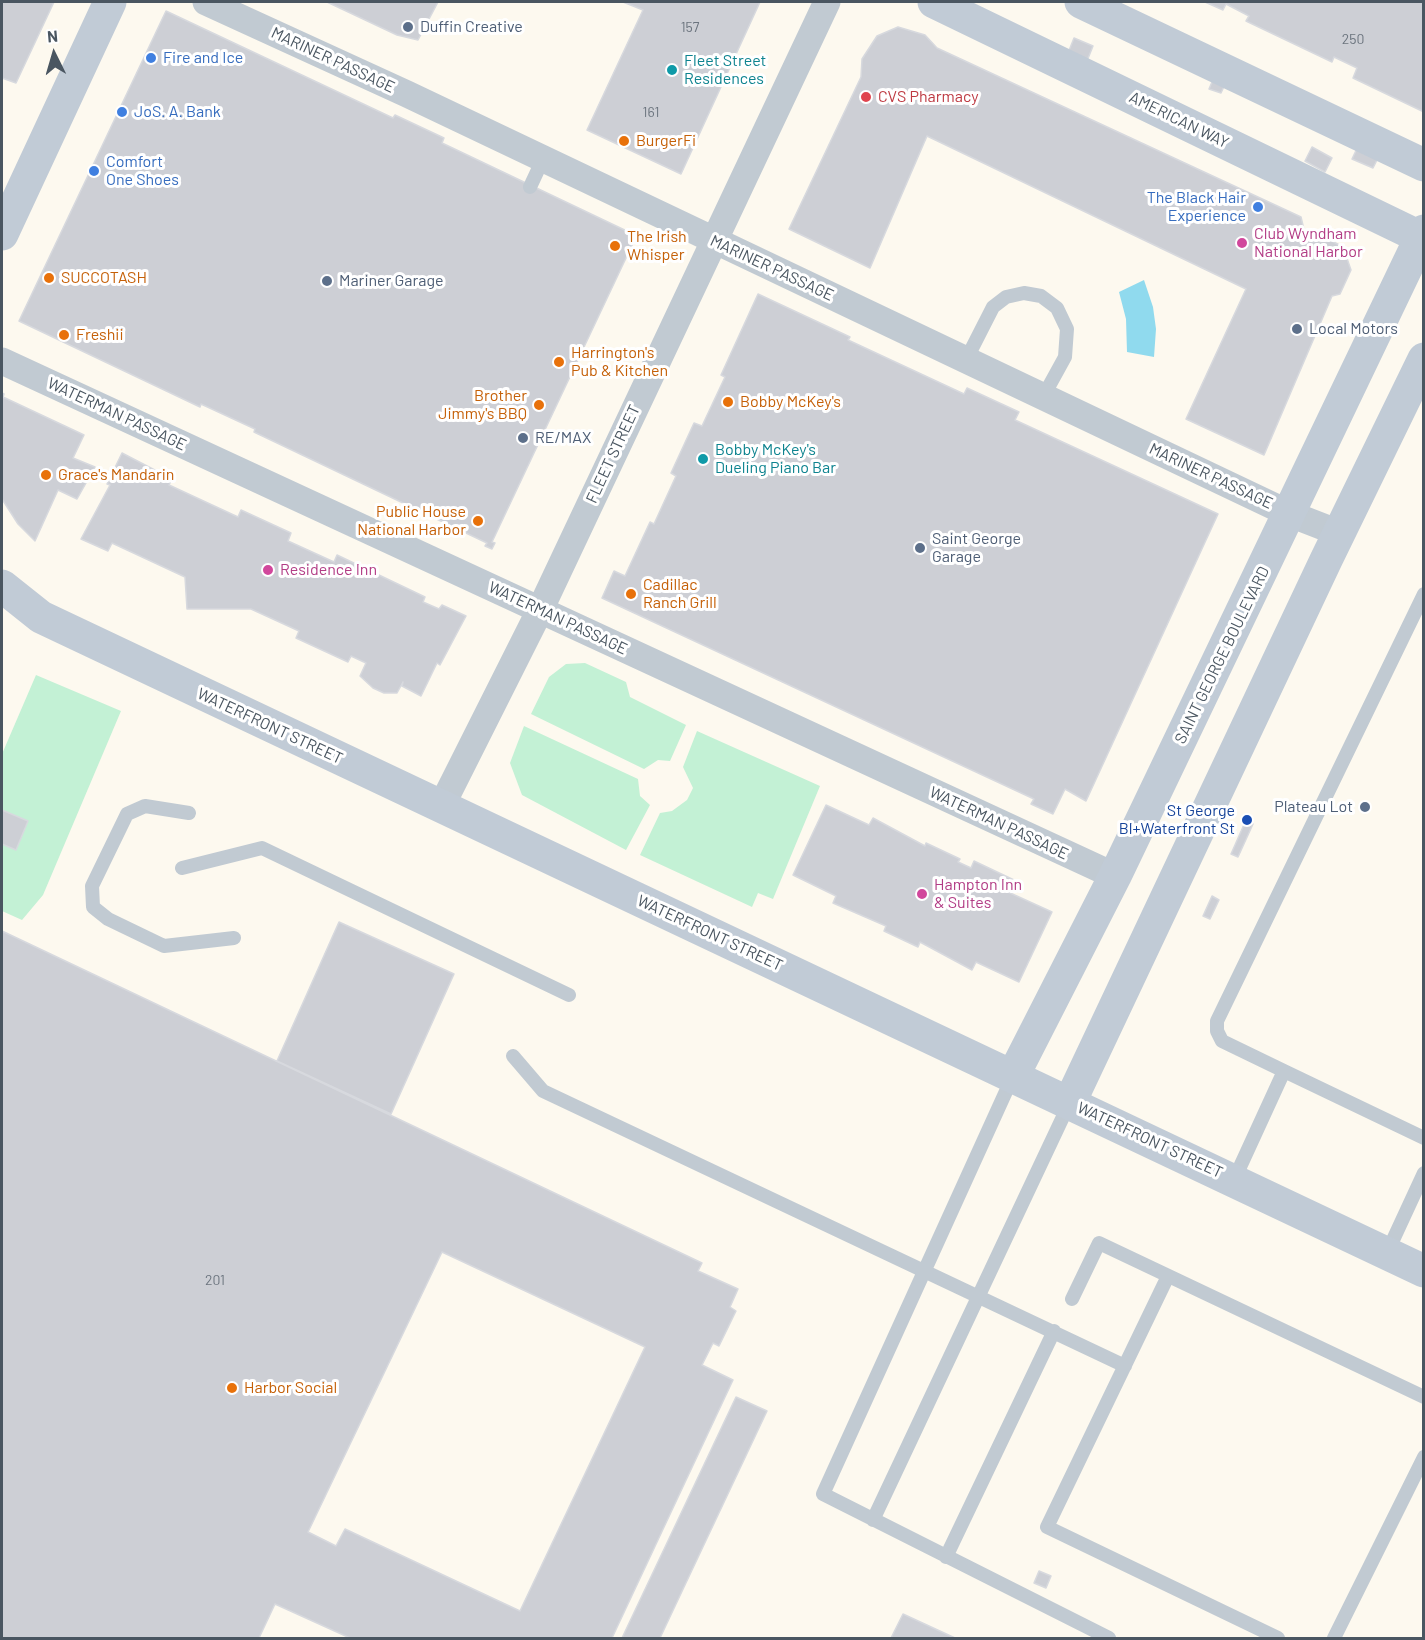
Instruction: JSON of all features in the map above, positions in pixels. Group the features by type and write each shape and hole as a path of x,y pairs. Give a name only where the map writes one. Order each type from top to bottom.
{"street":[{"path":"2,234 110,2"},
{"name":"MARINER PASSAGE","path":"206,2 543,159 1290,514 1339,533"},
{"name":"FLEET STREET","path":"441,807 540,610 827,2"},
{"name":"AMERICAN WAY","path":"934,2 1423,236"},
{"path":"1081,2 1424,165"},
{"name":"SAINT GEORGE BOULEVARD","path":"1013,1076 1115,876 1423,236"},
{"path":"1071,1102 1339,533 1424,359"},
{"name":"WATERMAN PASSAGE","path":"2,361 1115,876"},
{"name":"WATERFRONT STREET","path":"2,586 41,617 1071,1102 1424,1271"}],"lane":[{"path":"530,187 543,159"},
{"path":"966,360 993,307 1006,297 1024,293 1041,296 1057,308 1066,329 1065,357 1043,397"},
{"path":"1424,594 1217,1022 1217,1031 1222,1041 1424,1138"},
{"path":"189,813 145,806 127,813 92,886 93,907 108,919 164,946 234,938"},
{"path":"182,868 262,848 569,995"},
{"path":"513,1056 543,1091 979,1295 1125,1366"},
{"path":"1234,1180 1284,1071"},
{"path":"1013,1076 823,1494 1109,1638"},
{"path":"873,1520 1071,1102"},
{"path":"1387,1253 1424,1173"},
{"path":"1072,1299 1099,1243 1424,1397"},
{"path":"1168,1276 1047,1527 1278,1638"},
{"path":"946,1557 1054,1331"},
{"path":"1334,1638 1424,1457"}],"shaded area":[{"path":"2,2 1423,2 1423,1638 2,1638"}],"green space":[{"path":"585,663 626,682 630,697 686,725 670,761 658,760 644,769 531,714 549,677 566,664"},
{"path":"36,675 121,711 43,895 22,920 2,911 2,754"},
{"path":"524,726 638,779 640,796 650,805 626,850 522,795 510,763"},
{"path":"697,731 820,786 773,899 758,893 752,907 640,855 660,813 672,811 687,800 693,788 683,767"}],"water":[{"path":"1144,280 1153,307 1156,329 1154,357 1127,352 1126,319 1119,292"}],"building":[{"path":"2,2 54,2 16,83 2,78"},
{"path":"327,2 438,2 418,40 397,35"},
{"name":"Fleet Street Residences","path":"623,2 760,2 681,174 587,130 643,10"},
{"path":"1205,2 1424,2 1424,112 1353,78 1357,68 1334,57 1332,62 1246,21 1249,16 1226,4 1223,10"},
{"name":"Mariner Garage","path":"166,11 393,118 395,115 444,138 442,143 633,234 635,231 642,234 639,241 635,239 492,542 495,543 492,549 485,546 487,543 254,432 255,429 201,404 200,407 19,321"},
{"name":"Club Wyndham National Harbor","path":"898,27 925,35 937,48 1301,217 1306,238 1319,234 1343,247 1351,270 1340,294 1332,296 1264,455 1186,419 1246,289 927,136 870,268 789,229 861,77 862,59 877,36"},
{"path":"1074,38 1093,46 1087,61 1068,53"},
{"path":"1215,75 1227,80 1221,93 1209,89"},
{"path":"1360,142 1381,152 1373,168 1352,159"},
{"path":"1312,147 1332,158 1325,172 1305,161"},
{"name":"Saint George Garage","path":"758,294 850,337 848,340 964,394 967,388 1019,412 1015,420 1218,514 1086,801 1065,789 1053,814 1031,804 1034,799 602,598 614,571 625,576 650,522 654,524 676,476 671,473 694,423 702,426 725,377 721,375"},
{"name":"Grace's Mandarin","path":"2,393 3,397 84,435 73,458 95,467 77,499 58,490 35,541 18,524 2,499"},
{"name":"Residence Inn","path":"122,453 172,479 169,485 238,517 241,510 291,533 288,541 334,562 337,555 425,597 423,602 439,609 442,605 466,616 440,665 437,663 421,696 402,686 403,682 397,693 384,693 373,688 360,676 366,663 351,656 348,662 296,638 299,631 251,609 187,609 185,577 112,543 108,551 81,539 110,485 107,484"},
{"name":"Hampton Inn & Suites","path":"826,805 869,825 873,818 925,846 926,843 960,859 958,862 971,868 974,861 1014,880 1008,892 1052,912 1019,982 976,962 972,970 920,942 918,947 884,931 886,926 833,903 836,896 793,875"},
{"path":"2,810 28,821 16,850 2,844"},
{"path":"1246,820 1253,824 1238,857 1231,854"},
{"path":"1212,896 1219,900 1210,919 1203,916"},
{"path":"339,922 454,974 391,1114 277,1061"},
{"path":"2,931 702,1263 698,1271 738,1289 730,1307 736,1311 719,1346 713,1343 702,1365 733,1380 612,1638 350,1638 275,1604 259,1638 2,1638","holes":["442,1252 645,1347 520,1611 345,1529 336,1546 308,1532"]},
{"path":"736,1397 767,1411 660,1638 622,1638"},
{"path":"1039,1571 1051,1576 1046,1588 1034,1583"},
{"path":"903,1614 955,1638 891,1638"}],"place":[{"name":"Duffin Creative","path":"408,27"},
{"name":"Fire and Ice","path":"151,58"},
{"name":"Fleet Street Residences","path":"672,70"},
{"name":"CVS Pharmacy","path":"866,97"},
{"name":"JoS. A. Bank","path":"122,112"},
{"name":"BurgerFi","path":"624,141"},
{"name":"Comfort One Shoes","path":"94,171"},
{"name":"The Black Hair Experience","path":"1258,207"},
{"name":"Club Wyndham National Harbor","path":"1242,243"},
{"name":"The Irish Whisper","path":"615,246"},
{"name":"SUCCOTASH","path":"49,278"},
{"name":"Mariner Garage","path":"327,281"},
{"name":"Local Motors","path":"1297,329"},
{"name":"Freshii","path":"64,335"},
{"name":"Harrington's Pub & Kitchen","path":"559,362"},
{"name":"Bobby McKey's","path":"728,402"},
{"name":"Brother Jimmy's BBQ","path":"539,405"},
{"name":"RE/MAX","path":"523,438"},
{"name":"Bobby McKey's Dueling Piano Bar","path":"703,459"},
{"name":"Grace's Mandarin","path":"46,475"},
{"name":"Public House National Harbor","path":"478,521"},
{"name":"Saint George Garage","path":"920,548"},
{"name":"Residence Inn","path":"268,570"},
{"name":"Cadillac Ranch Grill","path":"631,594"},
{"name":"Plateau Lot","path":"1365,807"},
{"name":"St George Bl+Waterfront St","path":"1247,820"},
{"name":"Hampton Inn & Suites","path":"922,894"},
{"name":"Harbor Social","path":"232,1388"}]}
